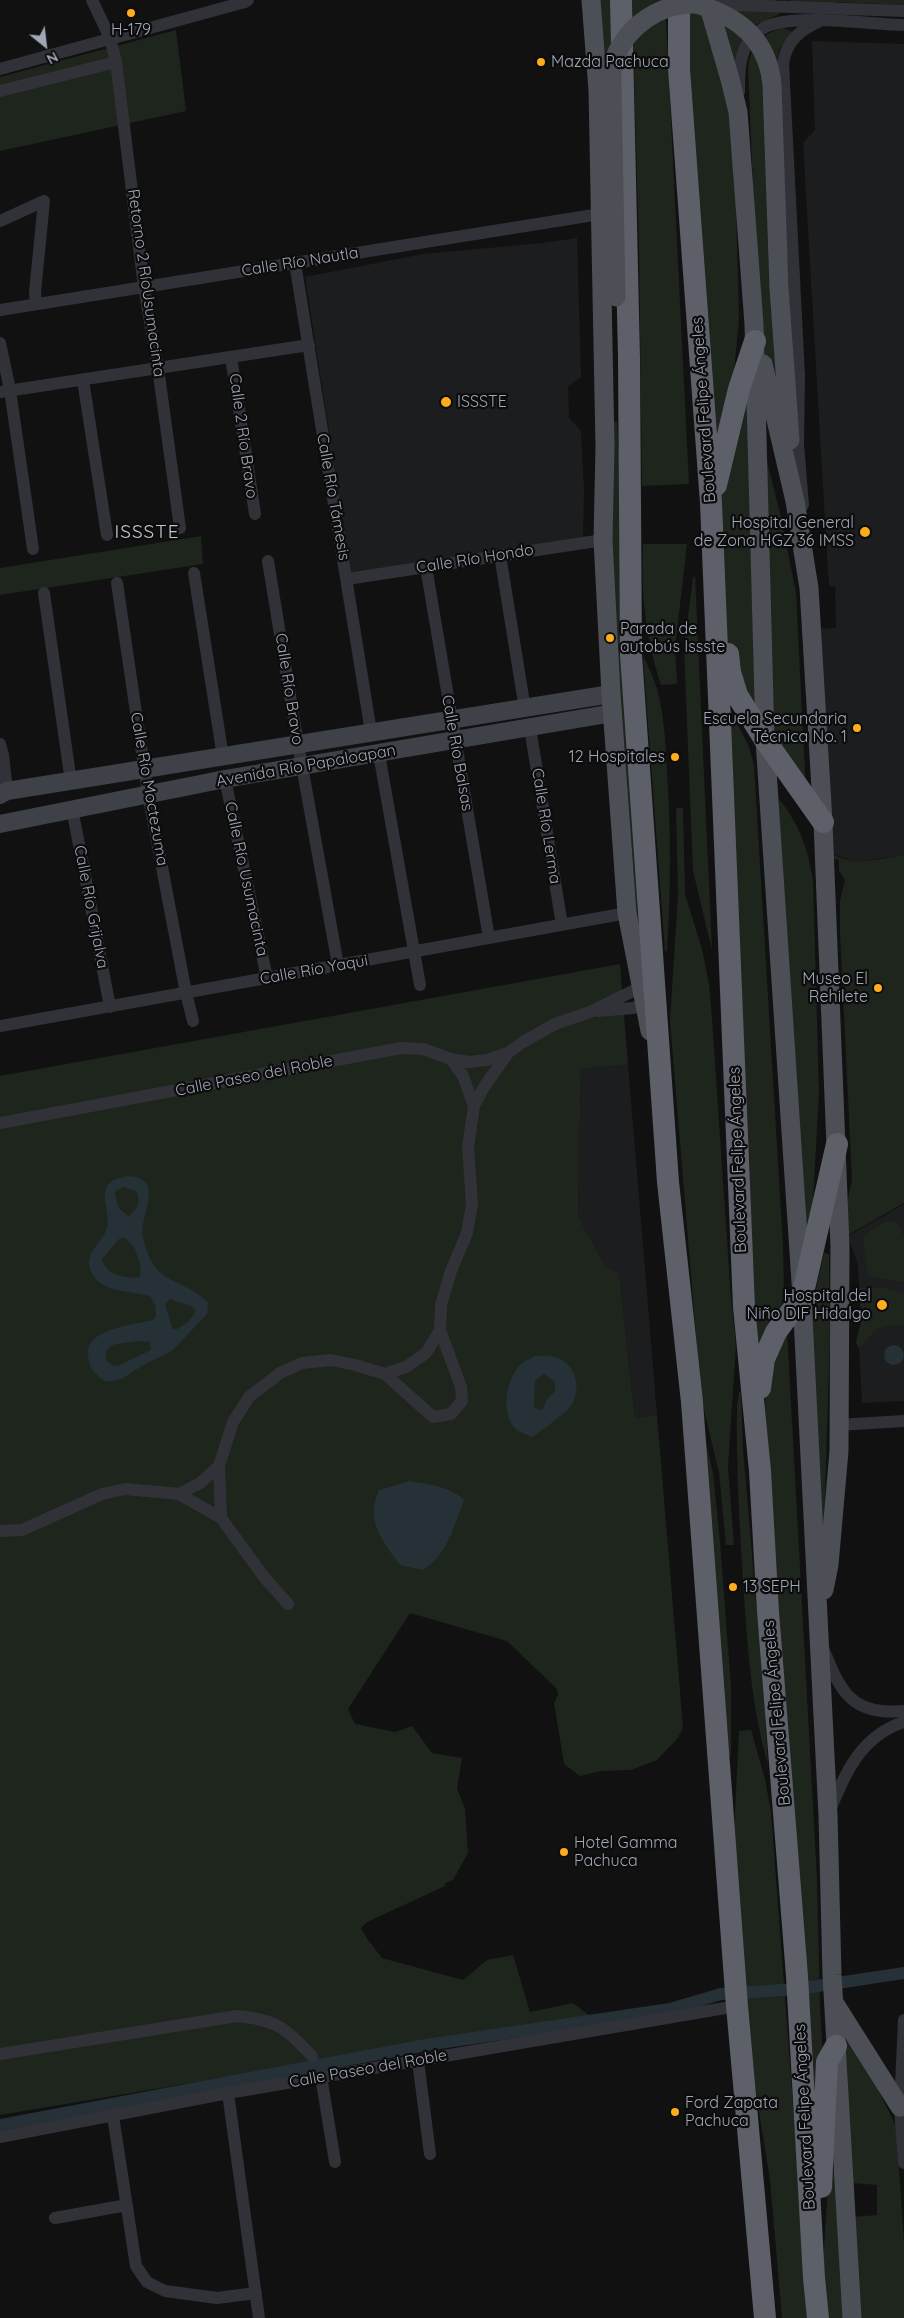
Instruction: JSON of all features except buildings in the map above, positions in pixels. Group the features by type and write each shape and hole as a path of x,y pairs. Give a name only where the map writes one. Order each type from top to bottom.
{"highway":[{"path":"621,0 629,357 631,655 648,994 660,1074 668,1182 692,1402 736,1996 764,2316"},
{"name":"Boulevard Felipe Ángeles","path":"693,1 679,69 711,503 744,1307 760,1471 768,1612 799,2000 814,2278 818,2318"},
{"path":"711,503 754,333"},
{"path":"713,562 724,604 730,672 737,695 823,822"},
{"path":"760,1471 763,1450 759,1384 764,1359 776,1332 802,1297 837,1144"},
{"path":"814,2278 822,2179 827,2062 836,2046"}],"main road":[{"path":"591,0 598,90 605,446 603,540 611,694 627,913 648,994"},
{"path":"605,446 616,297 612,87 614,58 626,36 643,20 661,10 693,1 738,22 754,38 767,59 772,85 779,288 795,501"},
{"path":"693,1 730,79 738,112 754,333 766,740 802,1297 828,1815 832,1974 852,2318"},
{"path":"614,316 621,322 624,346 629,357"},
{"path":"754,333 795,501 809,588 823,822 840,1246 839,1451 829,1565 818,1616"},
{"path":"834,2002 900,2107"}],"street":[{"name":"Retorno 2 RíoUsumacinta","path":"92,0 110,38 116,62 144,287 158,368 180,528"},
{"path":"0,68 248,0"},
{"path":"782,0 783,9 797,22"},
{"path":"693,1 904,12"},
{"path":"809,588 798,444 799,376 782,63 785,52 795,36 804,28 820,21"},
{"path":"738,112 739,75 742,57 747,45 764,28 774,24 820,21 904,25"},
{"path":"0,91 116,62"},
{"path":"0,221 44,201 35,292 36,304"},
{"name":"Calle Río Nautla","path":"0,310 600,214"},
{"name":"Calle Río Támesis","path":"295,263 371,732"},
{"path":"0,343 5,391 33,549"},
{"path":"5,391 309,345"},
{"name":"Calle 2 Río Bravo","path":"231,357 255,514"},
{"path":"82,380 107,535"},
{"name":"Calle Río Hondo","path":"347,579 603,540"},
{"path":"500,555 525,709"},
{"name":"Calle Río Bravo","path":"268,561 298,744 338,965"},
{"name":"Calle Río Balsas","path":"426,567 489,938"},
{"path":"194,573 223,756"},
{"name":"Calle Río Moctezuma","path":"117,583 148,794 193,1021"},
{"path":"44,593 71,782"},
{"name":"Avenida Río Papaloapan","path":"4,793 611,694"},
{"name":"Avenida Río Papaloapan","path":"0,824 72,808 225,779 613,713"},
{"name":"Calle Río Lerma","path":"530,728 562,925"},
{"path":"0,744 3,754 4,793"},
{"path":"379,754 420,984"},
{"name":"Calle Río Usumacinta","path":"225,779 267,978"},
{"name":"Calle Río Grijalva","path":"72,808 110,1007"},
{"name":"Calle Río Yaqui","path":"0,1026 627,913"},
{"path":"220,1518 219,1466 233,1422 249,1397 280,1373 302,1363 331,1360 355,1365 384,1374 433,1418 451,1414 462,1401 461,1387 440,1330 440,1305 451,1271 467,1233 472,1204 468,1147 474,1106 489,1078 508,1053 547,1028 648,994"},
{"path":"590,1012 648,994"},
{"name":"Calle Paseo del Roble","path":"0,1123 401,1048 424,1049 469,1062 487,1060 508,1053"},
{"path":"451,1058 463,1076 474,1106"},
{"path":"384,1374 406,1367 426,1353 440,1330"},
{"path":"838,1425 904,1421"},
{"path":"179,1494 200,1484 219,1466"},
{"path":"0,1531 22,1530 102,1494 125,1489 179,1494 220,1518 264,1577 288,1604"},
{"path":"819,1638 840,1688 855,1704 880,1710 904,1710"},
{"path":"828,1815 843,1779 864,1746 887,1728 904,1722"},
{"name":"Calle Paseo del Roble","path":"0,2137 321,2076 418,2061 736,1996"},
{"name":"Calle Paseo del Roble","path":"0,2054 237,2016 262,2018 282,2028 312,2056"},
{"path":"904,2020 900,2107 904,2163"},
{"path":"418,2061 430,2154"},
{"path":"321,2076 335,2162"},
{"path":"228,2093 259,2318"},
{"path":"113,2116 136,2266 147,2282 165,2291 217,2298 256,2293"},
{"path":"56,2218 127,2205"}],"shaded area":[{"path":"597,0 616,0 617,28 599,85"},
{"path":"632,0 665,0 689,484 642,486 639,250"},
{"path":"683,0 699,0 729,105 736,207 739,319 734,373 710,467"},
{"path":"714,0 776,0 780,14 751,27 740,46 734,66"},
{"path":"790,0 904,0 904,5 837,2 827,11 790,2"},
{"path":"783,28 792,31 780,48 777,59 780,427 759,330 748,67 749,59 758,41 775,30"},
{"path":"176,30 186,111 0,151 0,77"},
{"path":"812,41 904,44 904,855 856,862 826,850 813,827 807,629 836,628 835,586 829,586 803,143 815,130"},
{"name":"ISSSTE","path":"577,238 581,377 568,386 569,418 581,431 584,488 583,540 351,572 305,277 423,254"},
{"path":"747,386 755,724 727,667 718,500"},
{"path":"613,422 617,422 621,488 642,983 609,602"},
{"path":"759,430 781,517 796,593 806,792 777,765 770,697"},
{"path":"201,536 203,564 0,595 0,568"},
{"path":"643,544 687,544 675,648 677,684 661,685 651,649 645,615"},
{"path":"695,576 712,950 693,871 684,647 693,578"},
{"path":"643,657 650,670 659,698 665,742 670,861 667,950 665,952"},
{"path":"722,693 749,747 754,765 783,1245 784,1294 779,1316 756,1367"},
{"path":"779,799 802,837 813,880 819,1092 811,1239 802,1239 784,947"},
{"path":"676,808 683,808 685,894 702,949 709,984 712,1018 731,1299 736,1345 728,1466 734,1545 726,1545 719,1473 701,1397 670,1021 678,894"},
{"name":"Museo El Rehilete","path":"819,840 828,851 837,856 855,861 904,855 904,1203 848,1235 846,1208 852,1180 840,933 840,901 845,880 839,871 839,860 828,857"},
{"path":"620,964 628,1065 581,1069 578,1216 606,1267 619,1273 635,1418 657,1415 683,1727 678,1738 657,1760 631,1770 601,1771 580,1776 564,1764 554,1703 558,1695 557,1689 507,1641 410,1613 348,1709 355,1724 395,1732 412,1726 432,1753 462,1758 457,1789 465,1808 468,1853 453,1880 445,1883 445,1886 367,1922 361,1928 382,1958 463,1980 487,1960 513,1955 530,2012 573,2003 590,2016 0,2115 0,1076"},
{"path":"628,1065 657,1415 635,1418 619,1273 606,1267 578,1216 581,1069"},
{"path":"127,1176 139,1178 146,1183 149,1190 143,1237 154,1264 168,1278 187,1287 208,1302 207,1314 172,1351 145,1364 122,1379 106,1382 95,1373 88,1359 90,1345 95,1338 113,1329 153,1320 156,1316 155,1305 150,1296 108,1287 94,1277 90,1269 91,1254 106,1231 107,1226 105,1191 110,1182","holes":["123,1187 136,1191 139,1202 129,1216 118,1206 115,1192","125,1238 135,1250 139,1261 140,1277 117,1275 107,1269 104,1264 102,1259 119,1239","170,1299 191,1306 196,1310 187,1323 173,1330 165,1304","138,1341 150,1342 151,1350 120,1365 113,1366 106,1360 106,1350 112,1345"]},
{"name":"Hospital del Niño DIF Hidalgo","path":"904,1204 904,1401 862,1403 859,1349 856,1342 861,1322 858,1265 848,1236"},
{"path":"888,1220 896,1222 904,1236 904,1282 868,1276 863,1235"},
{"path":"824,1253 829,1254 830,1338 823,1554 810,1315"},
{"path":"882,1287 904,1293 904,1324 903,1326 895,1324 876,1330 859,1349 856,1342 861,1322 859,1288"},
{"path":"787,1330 817,1879 820,2007 824,2075 818,2157 783,1716 772,1497 765,1406 769,1370"},
{"path":"890,1345 898,1345 904,1351 904,1359 898,1365 890,1365 884,1359 884,1351"},
{"path":"535,1356 551,1356 566,1363 572,1369 575,1377 576,1393 574,1401 569,1408 532,1437 517,1430 511,1423 506,1406 508,1387 516,1370","holes":["544,1374 555,1382 555,1391 547,1399 542,1410 534,1408 535,1380"]},
{"path":"739,1392 741,1392 743,1449 768,1765 754,1702 749,1660 738,1477 737,1406"},
{"path":"705,1437 713,1473 731,1687 731,1755 728,1756"},
{"path":"410,1481 446,1489 464,1500 444,1548 431,1564 423,1570 400,1565 382,1539 375,1521 375,1501 379,1490"},
{"path":"751,1730 765,1779 771,1812 809,2318 782,2318 770,2180 752,2068 734,1832 739,1731"},
{"path":"844,2020 896,2126 904,2242 904,2318 861,2318 852,2217 877,2215 877,2185 852,2183"},
{"path":"829,2171 835,2172 845,2318 827,2318 823,2263"}],"waterway":[{"path":"0,2125 426,2045 670,2009 721,1994 798,1989 904,1973"}],"place":[{"name":"H-179","path":"131,13"},
{"name":"Mazda Pachuca","path":"541,62"},
{"name":"ISSSTE","path":"446,402"},
{"name":"Hospital General de Zona HGZ 36 IMSS","path":"865,532"},
{"name":"Parada de autobús Issste","path":"610,638"},
{"name":"Escuela Secundaria Técnica No. 1","path":"857,728"},
{"name":"12 Hospitales","path":"675,757"},
{"name":"Museo El Rehilete","path":"878,988"},
{"name":"Hospital del Niño DIF Hidalgo","path":"882,1305"},
{"name":"13 SEPH","path":"733,1587"},
{"name":"Hotel Gamma Pachuca","path":"564,1852"},
{"name":"Ford Zapata Pachuca","path":"675,2112"}],"district":[{"name":"ISSSTE","path":"147,532"}]}
